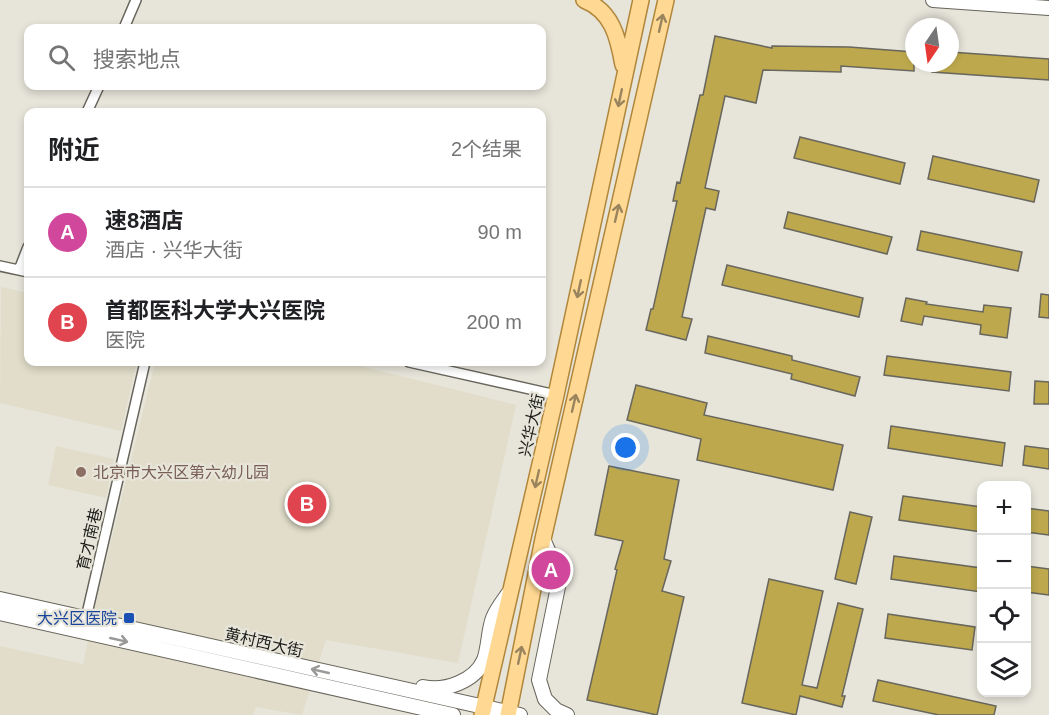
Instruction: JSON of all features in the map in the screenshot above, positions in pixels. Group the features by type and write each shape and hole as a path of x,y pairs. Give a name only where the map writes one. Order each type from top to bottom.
{"main road":[{"path":"584,0 593,4 607,17 615,29 624,76"},
{"name":"兴华大街","path":"483,711 556,395 641,0"},
{"path":"512,714 543,539 666,0"}],"street":[{"path":"126,24 136,0"},
{"path":"933,0 1049,8"},
{"path":"89,108 97,90"},
{"path":"0,266 24,271"},
{"name":"育才南巷","path":"86,618 144,366"},
{"path":"427,366 556,395"},
{"path":"543,539 560,577 539,680 545,699 556,710 567,715"},
{"path":"378,684 400,682 430,689 445,688 471,676 478,670 484,659 493,616 514,584"},
{"name":"黄村西大街","path":"0,599 378,684 483,711 512,714"},
{"name":"黄村西大街","path":"0,613 453,715"},
{"path":"344,690 369,705 410,715"}],"shaded area":[{"path":"1,287 24,292 24,366 136,366 121,431 0,403"},
{"path":"154,366 361,366 516,405 458,663 326,640 302,715 256,707 253,715 0,715 0,646 83,664"},
{"name":"北京市大兴区第六幼儿园","path":"56,446 114,459 106,498 48,485"}],"building":[{"path":"715,36 772,48 772,46 849,47 905,51 905,70 841,66 841,72 763,70 756,103 725,96 705,188 719,191 715,210 706,208 682,317 692,319 686,340 646,330 651,309 653,309 677,201 673,201 677,182 680,183 700,95 703,95"},
{"path":"959,53 1049,59 1049,80 932,72 959,72"},
{"path":"800,137 905,163 900,184 794,158"},
{"path":"933,156 1039,180 1034,202 928,179"},
{"path":"788,212 892,237 887,254 784,228"},
{"path":"921,231 1022,252 1018,271 917,250"},
{"path":"727,265 863,298 859,317 722,285"},
{"path":"1041,294 1049,295 1049,318 1039,317"},
{"path":"906,298 927,302 926,304 983,312 984,305 1011,308 1007,338 980,334 981,325 924,316 922,325 901,321"},
{"path":"708,336 792,356 792,360 860,377 855,396 791,379 792,374 705,353"},
{"path":"887,356 1011,372 1009,391 884,375"},
{"path":"1035,381 1049,382 1049,404 1034,404"},
{"path":"636,385 707,403 704,415 843,445 833,490 697,460 701,439 627,420"},
{"path":"891,426 1005,443 1002,466 888,448"},
{"path":"1025,446 1049,449 1049,469 1023,465"},
{"path":"609,466 679,480 664,559 671,561 662,591 684,597 657,715 587,700 623,541 595,535"},
{"path":"903,496 977,506 977,531 899,520"},
{"path":"1031,509 1049,511 1049,535 1031,533"},
{"path":"850,512 872,517 856,584 835,579"},
{"path":"894,556 977,567 977,591 891,579"},
{"path":"1031,567 1049,569 1049,595 1031,593"},
{"path":"769,579 823,591 802,685 817,688 838,603 863,609 842,696 845,696 842,707 800,696 796,715 742,703"},
{"path":"888,614 975,627 972,650 885,638"},
{"path":"878,680 996,706 994,715 939,715 873,701"}],"place":[{"name":"北京市大兴区第六幼儿园","path":"81,472"},
{"name":"首都医科大学大兴医院","path":"307,504"},
{"name":"速8酒店","path":"551,570"},
{"name":"大兴区医院","path":"129,618"}]}
